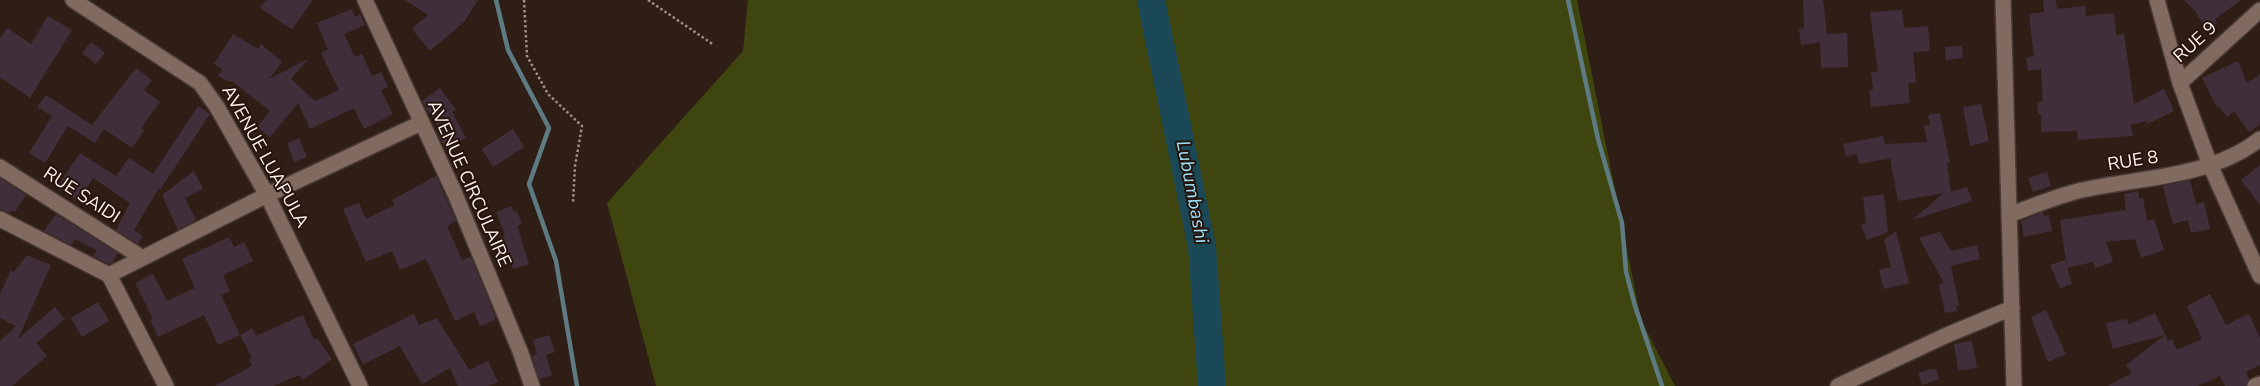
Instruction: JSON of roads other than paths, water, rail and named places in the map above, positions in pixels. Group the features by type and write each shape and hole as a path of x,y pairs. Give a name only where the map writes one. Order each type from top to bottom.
{"street":[{"name":"AVENUE LUAPULA","path":"73,0 200,83 218,107 267,195 360,386"},
{"name":"AVENUE CIRCULAIRE","path":"365,0 455,194 520,351 532,386"},
{"path":"2003,0 2014,386"},
{"path":"2157,0 2180,83 2210,165 2260,276"},
{"name":"RUE 9","path":"2180,83 2260,10"},
{"path":"109,275 141,257 267,195 421,123"},
{"name":"RUE 8","path":"2009,215 2081,191 2172,175 2210,165 2244,152 2260,139"},
{"name":"RUE SAIDI","path":"0,166 141,257"},
{"path":"0,219 109,275 166,386"},
{"path":"1838,386 1947,335 2012,308"},
{"path":"2255,386 2260,384"}],"waterway":[{"path":"496,0 508,50 549,128 529,184 556,261 577,386"},
{"name":"Lubumbashi","path":"1151,0 1202,247 1212,386"},
{"path":"1568,0 1598,139 1622,223 1626,272 1635,306 1662,386"}]}
